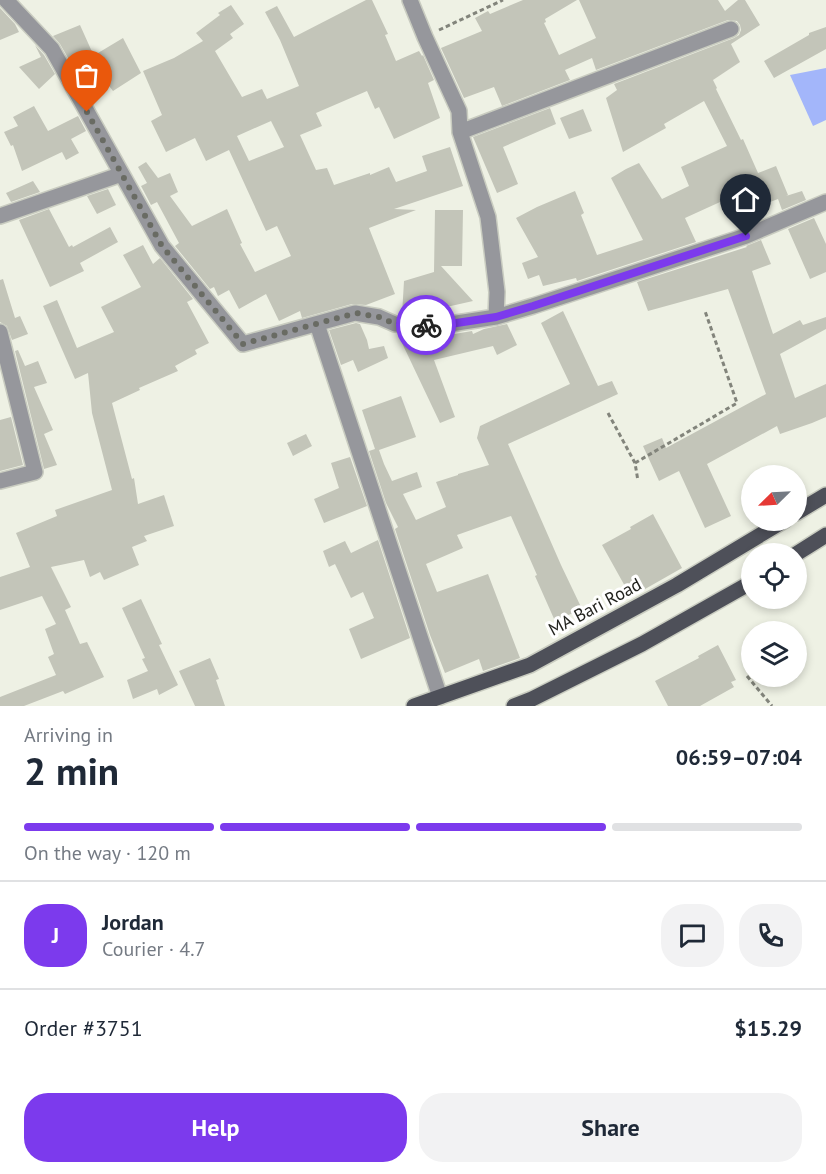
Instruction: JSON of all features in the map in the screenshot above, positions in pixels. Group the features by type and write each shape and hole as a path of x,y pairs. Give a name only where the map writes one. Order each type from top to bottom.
{"main road":[{"path":"807,506 826,495"},
{"name":"MA Bari Road","path":"414,706 530,665 677,585 767,531"},
{"path":"807,547 826,535"},
{"path":"514,706 642,644 741,588"}],"street":[{"path":"6,0 52,49 162,246 243,344 356,313 379,317 395,324 437,326 496,317 746,236 826,202"},
{"path":"410,0 459,111 460,132 488,217 497,292 496,317"},
{"path":"460,132 730,29"},
{"path":"0,216 122,174"},
{"path":"317,324 440,697"},
{"path":"0,332 35,472 0,481"}],"path":[{"path":"425,37 503,0"},
{"path":"636,463 737,403 705,311"},
{"path":"608,413 636,463 638,481"},
{"path":"756,687 772,706"}],"water":[{"path":"826,68 826,120 813,126 790,75"}],"building":[{"path":"366,0 372,0 388,34 385,35 396,61 419,51 434,80 428,83 440,118 394,139 379,107 375,109 367,91 316,113 322,126 300,135 316,170 327,168 334,185 389,167 396,182 427,171 422,156 450,147 463,186 394,209 416,210 369,228 395,294 366,305 352,304 302,318 300,311 279,321 266,294 239,309 229,290 218,296 214,287 210,289 175,246 179,243 157,202 151,205 141,186 147,183 138,167 146,162 158,178 170,173 178,192 170,196 192,226 227,209 242,243 240,244 255,272 291,256 277,226 266,231 229,150 206,161 195,138 166,152 151,121 162,115 143,71 174,58 203,41 196,33 220,15 218,13 231,5 244,24 230,34 233,38 215,51 242,97 262,89 267,99 299,86 280,40 265,12 277,6 294,37","holes":["271,121 284,147 249,161 237,136"]},
{"path":"523,0 577,0 545,19 544,23 559,55 596,38 579,0 718,0 725,11 738,0 745,0 760,25 731,44 740,62 713,80 758,173 776,166 788,195 786,196 802,191 806,200 782,210 778,199 749,210 742,192 685,218 696,242 577,281 576,278 543,286 539,275 528,279 522,263 538,257 516,218 575,191 584,213 581,215 597,255 643,240 611,178 639,163 662,199 689,186 681,167 727,146 704,101 664,124 666,128 623,152 606,98 617,90 614,84 734,38 741,30 737,21 728,20 596,70 592,58 565,70 570,80 502,106 494,87 464,98 441,48 482,31 475,18 488,11 490,14"},
{"path":"0,8 15,24 19,32 0,40"},
{"path":"80,25 93,54 72,65 53,36"},
{"path":"826,27 826,49 774,78 764,61 809,33"},
{"path":"123,38 141,73 113,91 88,59"},
{"path":"35,45 55,74 39,89 19,67 41,57"},
{"path":"34,106 48,131 78,116 86,131 71,139 79,153 66,160 62,152 22,171 13,145 11,146 4,132 18,126 13,117"},
{"path":"550,108 556,124 503,147 518,184 497,193 473,137"},
{"path":"583,109 592,131 569,139 560,118"},
{"path":"33,181 40,192 11,202 6,193"},
{"path":"108,189 116,205 97,214 87,196"},
{"path":"49,209 69,247 110,227 118,242 80,263 84,271 50,287 19,220"},
{"path":"435,210 463,210 462,266 441,266 473,301 402,315 404,281 434,272"},
{"path":"814,218 826,244 826,272 810,279 788,229"},
{"path":"761,240 771,264 752,271 773,334 800,320 803,325 826,317 826,329 780,354 795,398 826,384 826,417 780,434 777,426 707,464 731,516 705,528 679,471 659,481 643,446 662,438 666,448 766,394 728,289 648,311 637,282 747,247"},
{"path":"143,245 153,264 160,258 193,299 187,302 209,343 195,350 197,354 175,366 178,371 112,403 132,479 134,478 138,504 164,495 174,526 144,536 147,541 132,547 139,565 104,580 100,572 90,577 84,560 51,567 71,607 65,610 80,644 87,642 104,677 65,694 63,691 24,706 0,706 0,697 56,675 48,657 54,654 45,629 56,624 42,596 0,610 0,577 30,567 16,533 57,516 55,510 112,490 92,413 88,373 75,379 43,306 57,300 77,348 114,332 101,307 141,287 123,255"},
{"path":"3,279 15,318 20,316 28,334 12,340 7,326 0,322 0,280"},
{"path":"563,311 598,386 612,381 618,394 508,444 582,609 555,621 511,516 457,535 463,548 426,564 437,592 488,574 520,658 483,671 479,659 445,673 395,529 398,527 386,503 369,451 375,449 362,410 401,396 416,437 379,450 384,464 392,481 417,472 422,487 403,494 416,520 446,507 436,482 489,465 477,438 480,426 570,384 541,323"},
{"path":"360,324 369,349 384,346 388,358 358,372 353,360 341,365 329,330"},
{"path":"507,324 517,345 497,355 493,346 434,360 455,417 440,423 402,343 472,331 473,334"},
{"path":"18,350 25,366 38,361 47,383 34,387 53,430 44,434 57,465 44,469 15,351"},
{"path":"11,417 23,465 0,471 0,420"},
{"path":"306,434 312,446 293,456 287,443"},
{"path":"350,457 367,506 324,523 314,499 339,488 331,463"},
{"path":"653,514 682,568 631,597 602,545"},
{"path":"378,540 410,638 361,659 349,629 374,618 363,592 351,598 335,564 329,567 323,551 345,541 351,553"},
{"path":"141,599 178,685 159,695 157,689 133,699 127,680 148,671 142,659 145,658 122,608"},
{"path":"718,645 736,680 731,682 734,687 700,706 668,706 655,681 699,658 698,656"},
{"path":"210,658 219,679 216,680 225,706 195,706 179,671"}],"way so far":[{"path":"87,112 162,246 243,344 356,313 379,317 395,324 426,325"}],"route":[{"path":"426,325 437,326 496,317 746,236"}]}
